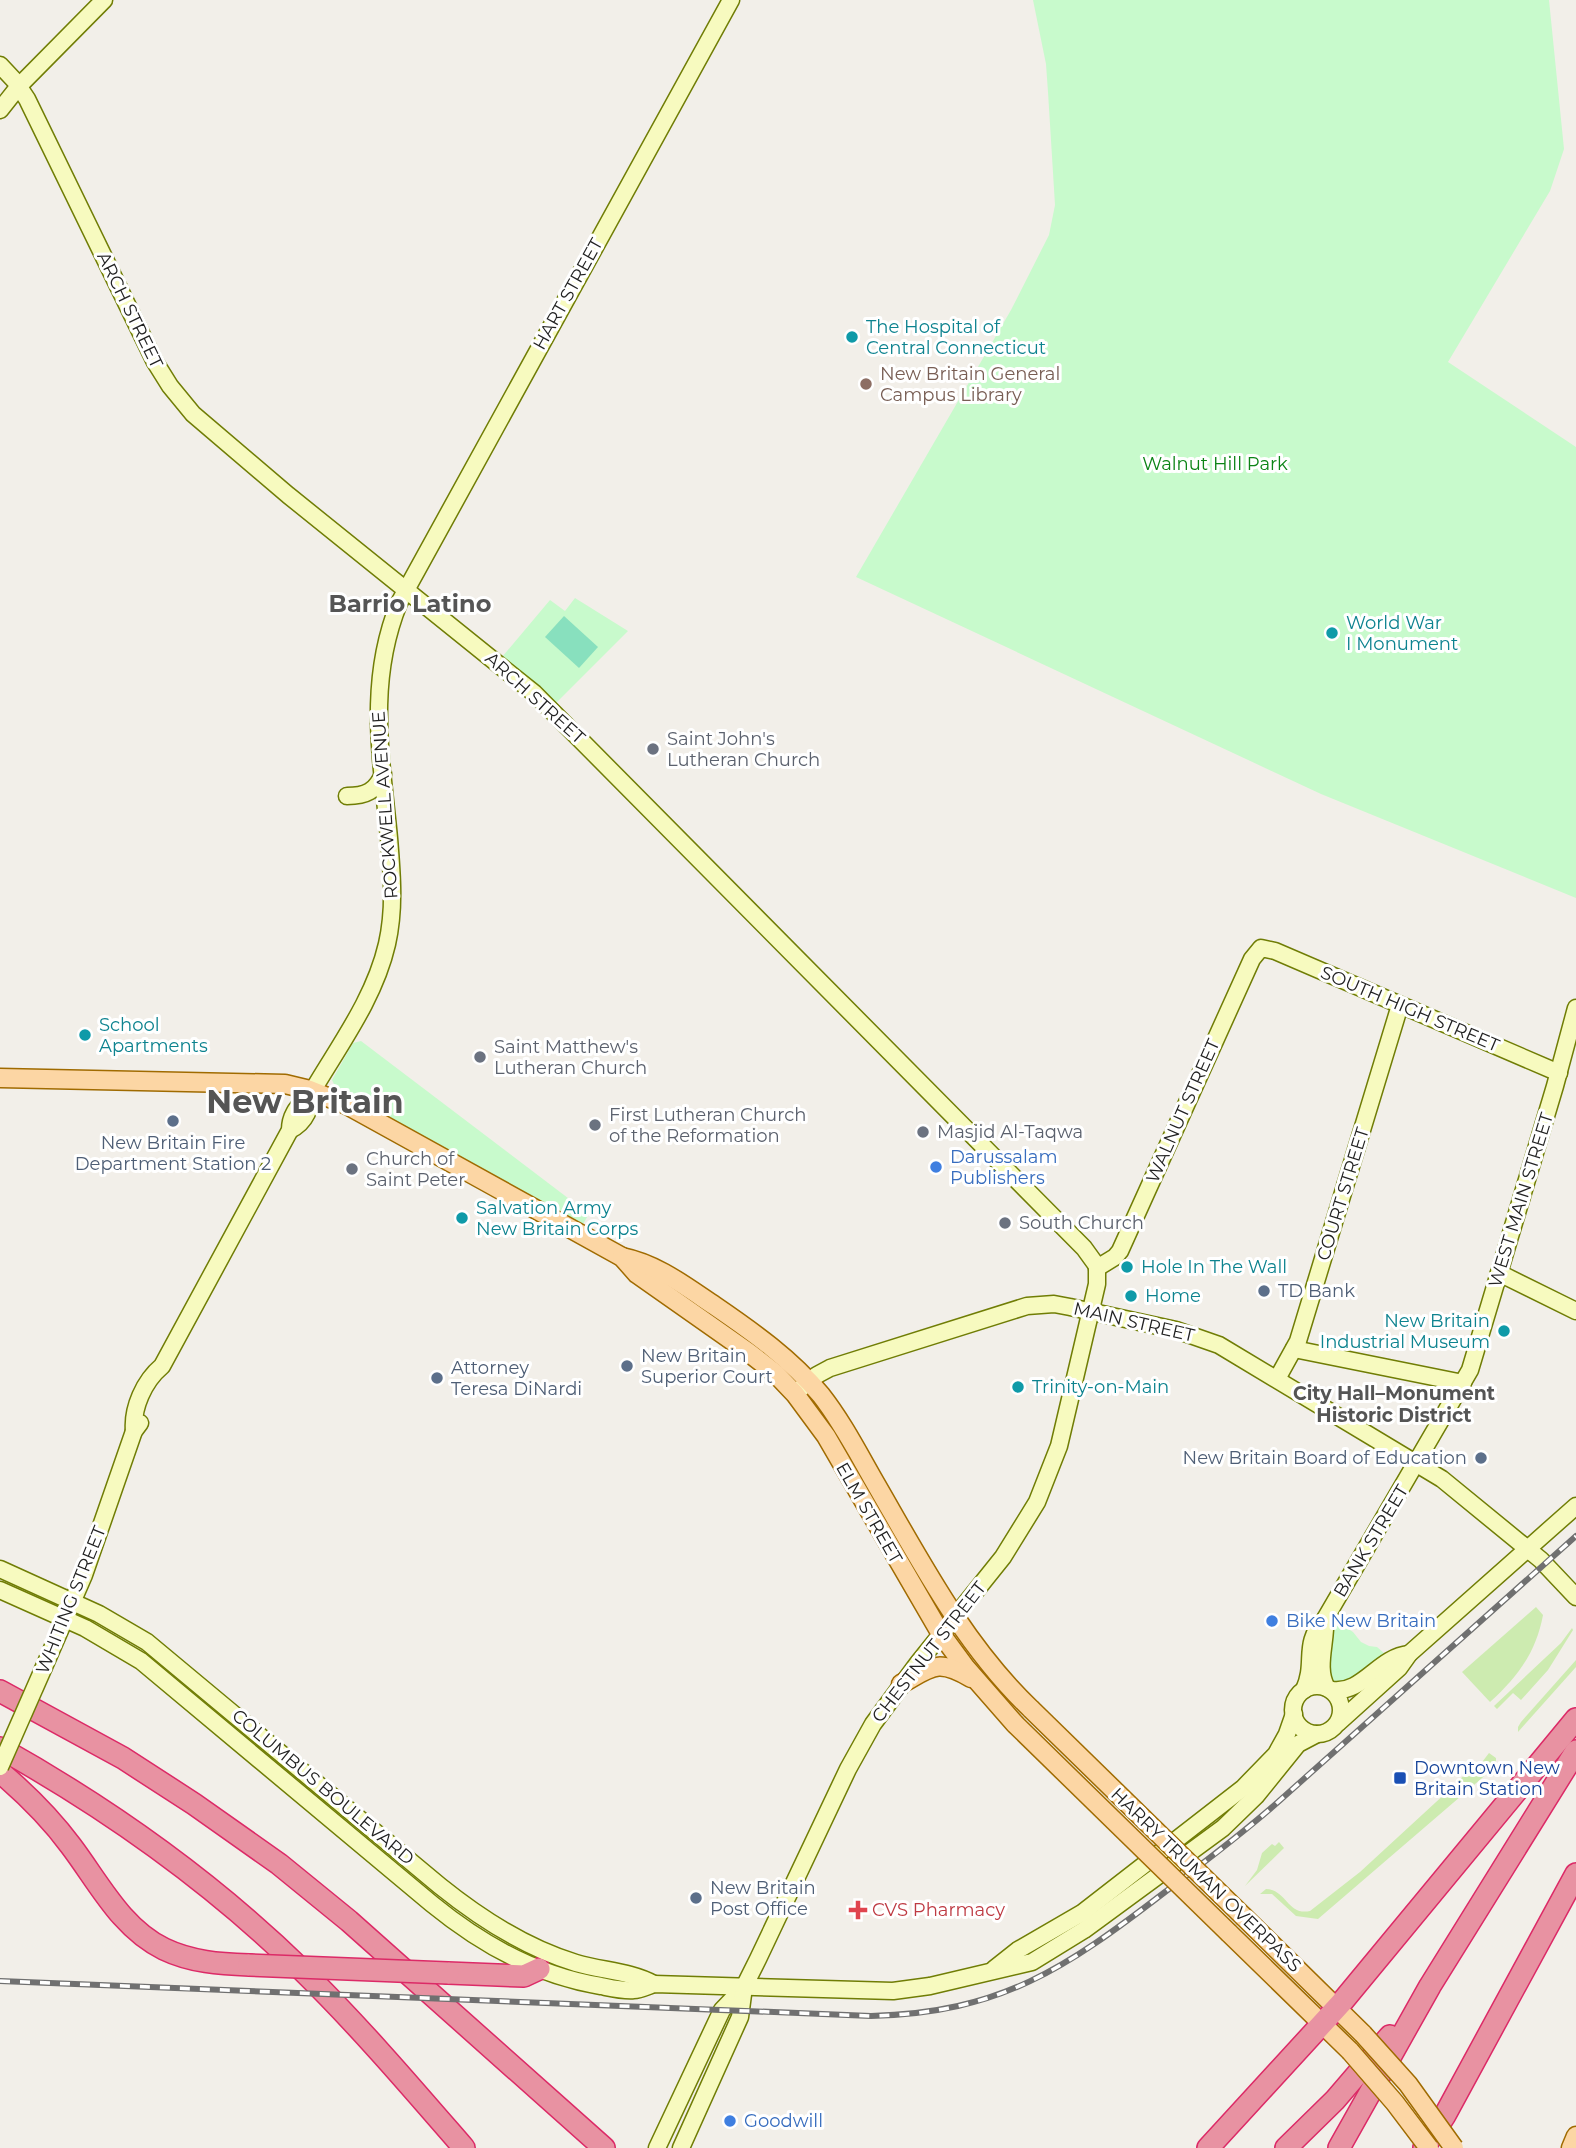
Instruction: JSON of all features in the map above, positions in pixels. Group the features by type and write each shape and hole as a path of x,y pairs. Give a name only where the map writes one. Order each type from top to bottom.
{"highway":[{"path":"0,1691 58,1720 132,1763 286,1870 349,1921 604,2148"},
{"path":"1208,2148 1329,2016 1576,1719"},
{"path":"0,1748 115,1819 251,1924 303,1971 361,2030 464,2148"},
{"path":"1339,2148 1430,1986 1576,1751"},
{"path":"0,1770 51,1821 117,1911 142,1936 186,1958 249,1965 524,1976 544,1961"},
{"path":"1429,2148 1576,1874"},
{"path":"1286,2148 1335,2100 1430,1986"}],"main road":[{"path":"0,1078 251,1082 285,1084 313,1091 359,1112 622,1256 644,1261 652,1275 749,1341"},
{"name":"ELM STREET","path":"749,1341 782,1356 808,1381 833,1412 955,1617"},
{"name":"ELM STREET","path":"749,1341 811,1414 941,1634"},
{"path":"836,1455 850,1458 868,1471"},
{"name":"HARRY TRUMAN OVERPASS","path":"955,1617 987,1661 1031,1709 1244,1917 1329,2016 1350,2051 1429,2148"},
{"name":"HARRY TRUMAN OVERPASS","path":"941,1634 977,1682 1015,1724 1229,1933 1329,2016 1363,2034 1408,2084 1454,2148"},
{"path":"901,1684 942,1665 977,1682"},
{"path":"1571,2148 1576,2136"}],"street":[{"path":"0,110 19,86 104,0"},
{"name":"HART STREET","path":"406,589 731,0"},
{"name":"ARCH STREET","path":"0,65 19,86 155,362 179,398 224,442 534,693 1068,1231 1091,1255 1097,1268"},
{"name":"ROCKWELL AVENUE","path":"313,1091 370,994 387,946 393,887 378,713 380,675 387,638 406,589"},
{"path":"347,796 370,793 383,774"},
{"name":"WALNUT STREET","path":"1097,1268 1120,1251 1219,1030 1254,955 1261,948"},
{"name":"SOUTH HIGH STREET","path":"1261,948 1275,951 1559,1073"},
{"name":"COURT STREET","path":"1277,1379 1294,1349 1331,1238 1400,1005"},
{"name":"WEST MAIN STREET","path":"1417,1462 1471,1367 1559,1073 1570,1056 1576,1008"},
{"name":"WHITING STREET","path":"0,1770 73,1602 134,1431 133,1416 151,1374 162,1366 290,1130 290,1120 296,1108 313,1091"},
{"path":"1090,1311 1097,1284 1097,1268"},
{"path":"1499,1273 1576,1311"},
{"name":"MAIN STREET","path":"795,1394 808,1381 830,1368 1019,1307 1054,1304 1169,1328 1202,1338 1417,1462 1449,1484 1528,1549 1576,1597"},
{"name":"CHESTNUT STREET","path":"681,2148 740,2017 744,1987 854,1757 901,1684 1010,1548 1044,1487 1059,1443 1090,1311"},
{"path":"1294,1349 1463,1383"},
{"name":"BANK STREET","path":"1304,1690 1310,1673 1313,1635 1417,1462"},
{"path":"1409,1654 1394,1658 1352,1688 1329,1689 1314,1686 1304,1690 1296,1700 1294,1714 1302,1728 1317,1734 1329,1731 1399,1668 1409,1654 1576,1506"},
{"name":"COLUMBUS BOULEVARD","path":"0,1569 119,1624 152,1646 467,1908 507,1933 571,1980 607,1987 635,1990 654,1984 893,1991 930,1986 1032,1962 1057,1948 1212,1837 1249,1804 1298,1744 1317,1734"},
{"name":"COLUMBUS BOULEVARD","path":"0,1590 118,1646 160,1676 462,1927 493,1947 544,1961"},
{"name":"BANK STREET","path":"1325,1619 1322,1667 1323,1678 1329,1689"},
{"path":"1329,1689 1341,1704 1338,1723"},
{"name":"COLUMBUS BOULEVARD","path":"991,1972 1018,1950 1082,1913 1266,1768 1282,1744 1294,1714"},
{"path":"1194,1826 1212,1837"},
{"name":"CHESTNUT STREET","path":"658,2146 722,2010 744,1987"}],"green space":[{"name":"Walnut Hill Park","path":"1033,0 1549,0 1564,149 1550,191 1448,362 1576,447 1576,898 1321,794 856,577 1011,310 1049,235 1055,205 1048,92 1046,64"},
{"path":"575,598 628,631 555,704 502,657 550,600 565,611"},
{"path":"564,616 598,647 579,668 545,637"},
{"path":"361,1041 589,1214 583,1224 336,1088 332,1080 353,1043"},
{"path":"1536,1607 1543,1615 1531,1652 1509,1683 1490,1702 1462,1672"},
{"path":"1336,1621 1353,1632 1361,1642 1377,1647 1385,1654 1356,1681 1335,1684 1330,1680 1329,1654"},
{"path":"1572,1628 1548,1670 1521,1700 1513,1693 1497,1709 1494,1706 1561,1643"},
{"path":"1576,1660 1576,1667 1518,1732 1521,1722"},
{"path":"1489,1753 1496,1758 1496,1766 1318,1919 1296,1916 1272,1894 1260,1894 1266,1889 1273,1890 1297,1910 1310,1911 1360,1872 1448,1791 1459,1785 1459,1780 1468,1772 1470,1775 1476,1770"},
{"path":"1279,1842 1284,1848 1245,1886 1257,1870 1262,1853 1272,1844 1275,1846"}],"railway":[{"path":"0,1981 871,2016 917,2013 958,2006 995,1995 1063,1964 1165,1892 1264,1814 1576,1536"}],"place":[{"name":"The Hospital of Central Connecticut","path":"852,337"},
{"name":"New Britain General Campus Library","path":"866,384"},
{"name":"World War I Monument","path":"1332,633"},
{"name":"Saint John's Lutheran Church","path":"653,749"},
{"name":"School Apartments","path":"85,1035"},
{"name":"Saint Matthew's Lutheran Church","path":"480,1057"},
{"name":"New Britain Fire Department Station 2","path":"173,1121"},
{"name":"First Lutheran Church of the Reformation","path":"595,1125"},
{"name":"Masjid Al-Taqwa","path":"923,1132"},
{"name":"Darussalam Publishers","path":"936,1167"},
{"name":"Church of Saint Peter","path":"352,1169"},
{"name":"Salvation Army New Britain Corps","path":"462,1218"},
{"name":"South Church","path":"1005,1223"},
{"name":"Hole In The Wall","path":"1127,1267"},
{"name":"TD Bank","path":"1264,1291"},
{"name":"Home","path":"1131,1296"},
{"name":"New Britain Industrial Museum","path":"1504,1331"},
{"name":"New Britain Superior Court","path":"627,1366"},
{"name":"Attorney Teresa DiNardi","path":"437,1378"},
{"name":"Trinity-on-Main","path":"1018,1387"},
{"name":"New Britain Board of Education","path":"1481,1458"},
{"name":"Bike New Britain","path":"1272,1621"},
{"name":"Downtown New Britain Station","path":"1400,1778"},
{"name":"New Britain Post Office","path":"696,1898"},
{"name":"CVS Pharmacy","path":"858,1910"},
{"name":"Goodwill","path":"730,2121"}],"district":[{"name":"Barrio Latino","path":"410,604"},
{"name":"New Britain","path":"305,1102"},
{"name":"City Hall–Monument Historic District","path":"1394,1404"}]}
